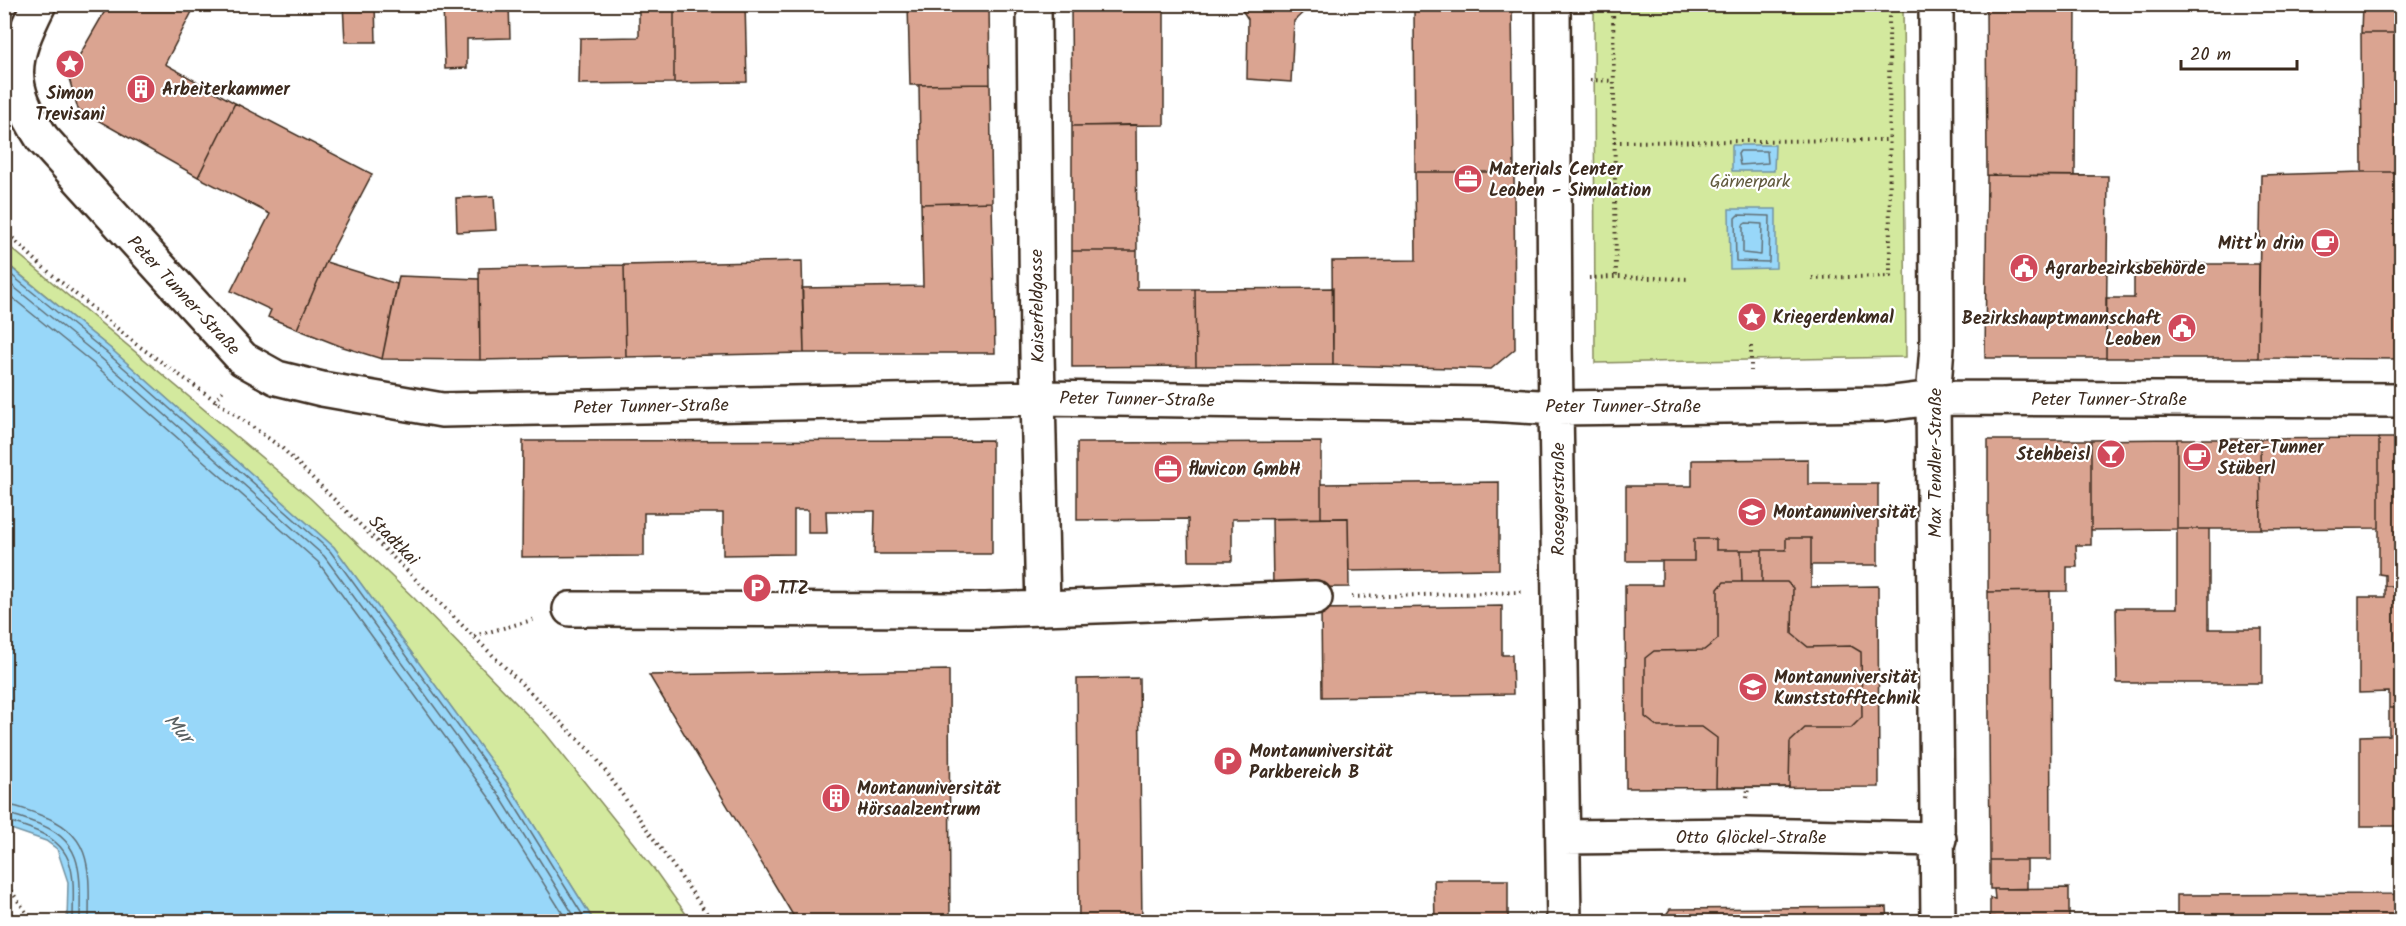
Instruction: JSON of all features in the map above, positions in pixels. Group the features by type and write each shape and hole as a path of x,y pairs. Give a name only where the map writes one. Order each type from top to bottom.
{"street":[{"name":"Peter Tunner-Straße","path":"39,4 18,52 17,81 23,108 42,138 243,359 277,378 322,389 442,410 1039,398 1488,404 1557,408 1885,404 1933,398 2402,400"},
{"name":"Kaiserfeldgasse","path":"1035,4 1043,608"},
{"name":"Roseggerstraße","path":"1553,4 1558,591 1564,921"},
{"name":"Max Tendler-Straße","path":"1936,4 1937,347 1933,398 1938,921"},
{"path":"570,609 1043,608 1315,598"},
{"name":"Otto Glöckel-Straße","path":"1563,837 1746,835 1939,840"}],"path":[{"path":"1613,4 1616,278 1690,279"},
{"path":"1812,278 1890,276 1889,4"},
{"path":"1614,142 1889,140"},
{"name":"Stadtkai","path":"4,230 44,268 136,344 282,448 594,755 713,921"},
{"path":"1315,598 1558,591"},
{"path":"473,636 570,609"},
{"path":"4,881 33,921"}],"green space":[{"name":"Gärnerpark","path":"1594,5 1903,5 1906,357 1595,363"},
{"path":"4,242 310,498 414,598 546,734 654,869 691,921 594,921 510,787 334,547 110,348 5,262"}],"water":[{"path":"1732,145 1775,145 1774,171 1732,171"},
{"path":"1729,209 1776,209 1776,268 1730,269"},
{"name":"Mur","path":"4,262 110,348 334,547 510,787 594,921 67,921 68,882 57,849 46,841 5,827"}],"building":[{"name":"Arbeiterkammer","path":"109,4 196,4 165,64 235,103 198,177 78,109 68,75"},
{"path":"343,4 375,4 376,42 345,42"},
{"path":"443,4 509,4 510,38 467,39 467,68 445,69"},
{"path":"639,4 674,4 674,83 579,84 580,38 639,37"},
{"path":"674,4 745,4 747,82 674,83"},
{"path":"908,4 989,4 990,84 910,85"},
{"path":"1071,4 1164,4 1164,6 1071,7"},
{"path":"1238,4 1312,4 1294,21 1291,82 1247,79 1248,19"},
{"path":"1414,4 1512,4 1512,6 1414,7"},
{"path":"1986,4 2076,4 2075,176 1987,175"},
{"path":"2362,4 2402,4 2402,33 2361,33"},
{"path":"1164,6 1164,125 1072,126 1071,7"},
{"path":"1512,6 1514,172 1415,172 1414,7"},
{"path":"2361,33 2402,33 2402,172 2362,172"},
{"path":"990,84 992,202 921,204 919,85"},
{"path":"235,103 372,174 326,262 297,329 268,317 271,310 231,291 270,214 198,177"},
{"path":"1136,125 1137,251 1072,251 1072,126"},
{"path":"1415,172 1514,172 1515,349 1491,369 1333,365 1332,261 1416,260"},
{"path":"2402,172 2402,359 2258,358 2261,175"},
{"path":"1987,175 2108,176 2106,358 1985,358"},
{"path":"494,196 496,230 457,232 456,198"},
{"path":"992,202 995,353 804,353 802,288 923,286 921,204"},
{"path":"1072,251 1137,251 1137,289 1195,289 1196,366 1072,367"},
{"path":"802,261 804,353 626,357 624,265"},
{"path":"326,262 397,284 382,359 297,329"},
{"name":"Bezirkshauptmannschaft Leoben","path":"2134,264 2259,264 2258,358 2106,358 2106,298 2134,298"},
{"path":"624,265 626,357 480,360 479,268"},
{"path":"399,276 479,279 480,360 382,359"},
{"path":"1333,288 1333,365 1196,366 1195,289"},
{"path":"2379,438 2379,528 2261,529 2260,439"},
{"path":"2379,438 2402,438 2402,586 2385,586 2385,575 2379,574"},
{"path":"2177,439 2260,439 2261,529 2177,529"},
{"path":"2177,439 2177,529 2091,530 2091,440"},
{"path":"992,440 992,554 874,554 875,511 826,511 827,533 808,533 808,510 794,510 794,554 723,555 723,513 644,513 644,556 522,557 523,441"},
{"path":"1988,440 2091,440 2091,545 2076,545 2077,567 2067,567 2067,591 1988,592"},
{"path":"1321,442 1321,518 1232,519 1232,561 1189,561 1188,519 1077,520 1077,443"},
{"name":"Montanuniversität","path":"1808,459 1808,484 1878,484 1878,565 1811,565 1811,538 1786,538 1786,550 1716,550 1716,539 1694,539 1694,561 1626,561 1626,486 1692,486 1692,460"},
{"path":"1499,482 1499,569 1349,571 1348,518 1321,518 1321,484"},
{"path":"1348,518 1349,587 1273,588 1272,519"},
{"path":"2177,529 2209,529 2209,629 2262,629 2262,683 2117,683 2116,608 2177,608"},
{"path":"1786,538 1811,538 1811,587 1878,586 1879,787 1626,788 1625,585 1662,585 1662,561 1694,561 1694,539 1716,539 1716,550 1786,550"},
{"path":"1741,550 1762,550 1762,582 1742,582"},
{"name":"Montanuniversität Kunststofftechnik","path":"1724,582 1787,582 1793,588 1792,634 1808,647 1851,646 1861,652 1862,717 1851,728 1805,728 1790,742 1789,787 1716,787 1717,738 1702,727 1658,727 1645,717 1645,658 1654,651 1704,650 1718,639 1718,589"},
{"path":"2385,586 2402,586 2402,708 2389,708 2389,692 2359,693 2359,597 2385,597"},
{"path":"2050,591 2051,860 1990,860 1988,592"},
{"path":"1502,606 1502,655 1512,655 1513,694 1322,697 1321,609"},
{"name":"Montanuniversität Hörsaalzentrum","path":"949,670 950,922 797,922 649,675"},
{"path":"1139,678 1142,922 1079,922 1077,679"},
{"path":"2389,708 2402,708 2402,851 2396,851 2395,826 2360,826 2360,736 2389,735"},
{"path":"2396,851 2402,851 2402,922 2177,922 2177,895 2396,894"},
{"path":"1990,860 2027,860 2027,889 1990,889"},
{"path":"1434,880 1508,880 1508,922 1435,922"},
{"path":"2069,888 2069,922 1995,922 1995,917 1990,917 1990,898 1995,899 1994,889"},
{"path":"1887,907 1888,922 1661,922 1670,909"}],"place":[{"name":"Simon Trevisani","path":"70,64"},
{"name":"Arbeiterkammer","path":"141,89"},
{"name":"Materials Center Leoben - Simulation","path":"1468,179"},
{"name":"Mitt'n drin","path":"2325,243"},
{"name":"Agrarbezirksbehörde","path":"2024,268"},
{"name":"Kriegerdenkmal","path":"1752,317"},
{"name":"Bezirkshauptmannschaft Leoben","path":"2182,328"},
{"name":"Stehbeisl","path":"2111,454"},
{"name":"Peter-Tunner Stüberl","path":"2197,457"},
{"name":"fluvicon GmbH","path":"1168,469"},
{"name":"Montanuniversität","path":"1752,512"},
{"name":"TTZ","path":"757,588"},
{"name":"Montanuniversität Kunststofftechnik","path":"1753,687"},
{"name":"Montanuniversität Parkbereich B","path":"1228,761"},
{"name":"Montanuniversität Hörsaalzentrum","path":"836,798"}]}
